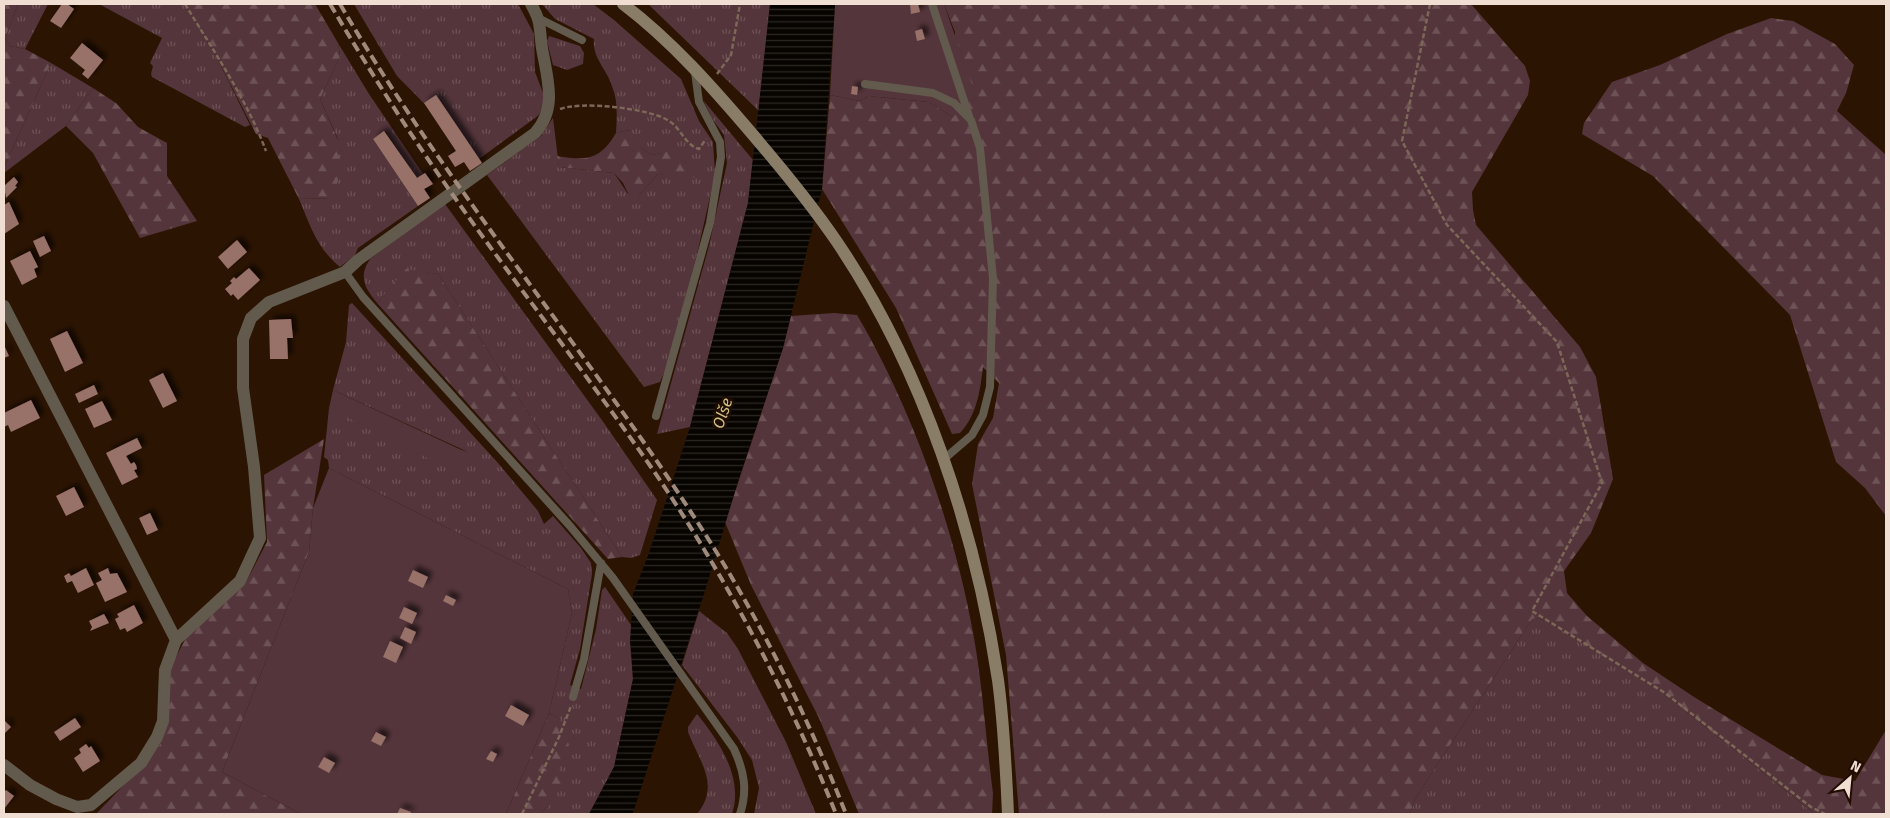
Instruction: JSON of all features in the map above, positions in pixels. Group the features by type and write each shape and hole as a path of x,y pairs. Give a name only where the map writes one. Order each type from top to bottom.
{"main road":[{"path":"623,4 667,42 723,100 788,176 837,242 890,332 944,459 975,566 992,646 1004,730 1008,814"}],"street":[{"path":"4,765 30,785 56,799 77,807 91,804 140,764 157,738 163,721 165,670 176,640 240,581 260,538 254,467 243,388 242,339 251,318 268,302 345,272 358,260 535,133 544,124 548,113 550,96 542,47 540,19 531,4"},
{"path":"4,306 176,640"}],"lane":[{"path":"932,4 980,148 992,261 990,387 983,415 972,435 944,459"},
{"path":"540,19 582,40"},
{"path":"656,416 710,223 721,158 720,142 699,102 696,72"},
{"path":"864,84 933,93 954,103 970,120"},
{"path":"345,272 363,298 499,446 613,578 734,749 744,772 745,800 740,814"},
{"path":"573,697 584,659 601,563"}],"path":[{"path":"185,4 223,63 260,132 266,151"},
{"path":"709,86 731,55 740,4"},
{"path":"1430,4 1402,141 1447,225 1558,342 1602,484 1532,611 1664,693 1811,807 1825,814"},
{"path":"548,113 564,107 648,111 670,121 692,147 699,150 703,146 710,126"},
{"path":"522,814 559,737 573,697"}],"green space":[{"path":"4,4 18,4 5,39 10,46 25,49 51,63 4,168"},
{"path":"18,4 48,4 25,49 10,46 5,39"},
{"path":"99,4 184,4 218,60 250,125 245,127 152,77 153,66 150,63 162,38"},
{"path":"184,4 315,4 338,43 340,56 320,99 338,140 340,175 332,198 299,199 268,138 256,134 218,60"},
{"path":"354,4 518,4 534,34 535,72 543,93 543,106 539,115 479,159 397,76"},
{"path":"542,4 593,4 614,20 681,79 699,121 713,142 715,175 697,254 667,366 660,382 644,387 487,175 541,136 553,118 559,167 614,173 628,194 639,195 658,174 673,175 689,164 661,153 652,155 641,148 629,130 616,133 617,115 614,92 610,80 597,58 594,39 555,19"},
{"path":"648,4 770,4 759,111"},
{"path":"835,4 944,4 976,96 953,117 929,102 868,96 860,101 830,95"},
{"path":"944,4 1471,4 1525,66 1530,81 1528,95 1472,192 1476,225 1580,347 1596,377 1613,479 1591,533 1564,571 1567,593 1587,616 1643,663 1694,697 1822,775 1855,781 1886,730 1886,814 1815,814 1663,693 1550,623 1538,618 1532,619 1415,799 1410,814 1019,814 1006,655 972,484 978,444 993,418 999,383 983,367 974,411 960,433 952,434 896,308 822,189 830,95 860,101 868,96 929,102 953,117 955,32"},
{"path":"1771,18 1793,21 1835,44 1854,65 1846,93 1837,111 1886,155 1886,516 1865,488 1836,462 1790,315 1653,176 1582,134 1584,123 1612,82 1660,65 1727,34"},
{"path":"549,36 580,46 584,53 583,64 567,70 553,65 547,41"},
{"path":"338,43 369,94 423,174 417,178 385,131 373,139 418,206 358,248 355,255 340,267 320,244 299,199 331,198 338,139 320,99 340,56"},
{"path":"51,63 93,88 66,126 4,173 4,168"},
{"path":"93,88 116,103 138,127 167,143 167,176 197,221 140,238 93,153 66,126"},
{"path":"703,100 753,160 748,203 690,427 657,434 709,246 727,163 724,135 713,120"},
{"path":"629,130 640,142 641,148 652,155 661,153 667,146 675,147 678,159 689,164 702,162 700,177 690,178 658,174 639,195 629,195 623,183 614,173 559,167 557,156 585,158 592,156 604,149 616,133"},
{"path":"445,204 604,423 657,500 640,555 631,558 622,557 438,274 406,270 377,303 366,287 364,271 370,259"},
{"path":"406,269 438,274 622,557 608,559 377,303"},
{"path":"352,303 498,463 538,511 544,524 553,516 581,548 591,563 592,574 580,649 570,685 581,689 596,629 602,590 605,587 631,625 633,679 614,767 589,814 539,814 549,806 558,768 560,719 549,713 572,613 568,589 329,468 328,460 324,457 329,408 468,452 333,390 346,342 349,305"},
{"path":"834,313 857,315 896,390 914,430 943,513 956,555 974,638 993,793 992,814 859,814 819,718 751,585 725,522 783,348 791,316"},
{"path":"333,390 468,453 457,473 329,408"},
{"path":"324,439 313,508 309,552 222,772 301,814 96,814 160,744 169,669 190,631 245,584 267,542 264,475"},
{"path":"329,468 568,589 572,613 549,713 506,814 301,814 222,772 309,552 313,508"},
{"path":"699,611 727,633 738,649 786,742 816,814 754,814 759,788 752,760 737,737 682,665"},
{"path":"1538,618 1550,623 1663,693 1815,814 1410,814 1415,799 1532,619"},
{"path":"549,713 560,719 569,745 558,768 565,778 549,806 539,814 506,814"},
{"path":"697,714 721,748 732,774 735,800 732,814 697,814 704,803 708,783 706,773 688,732 688,727"}],"water":[{"name":"Olše","path":"770,4 835,4 822,189 783,348 740,475 705,591 634,810 632,814 589,814 614,767 633,679 630,641 633,594 649,553 690,427 748,203"}],"building":[{"path":"62,4 67,4 74,9 61,28 50,21"},
{"path":"910,4 918,4 920,12 911,14"},
{"path":"922,29 925,39 917,41 915,31"},
{"path":"82,43 103,60 88,79 82,74 85,70 70,58"},
{"path":"852,86 858,87 857,95 851,94"},
{"path":"436,95 482,163 470,171 464,162 455,167 448,156 456,151 424,103"},
{"path":"384,131 417,178 425,173 433,184 424,189 430,198 418,206 373,139"},
{"path":"14,177 18,182 15,186 17,187 6,198 4,186"},
{"path":"9,202 19,224 4,234 4,205"},
{"path":"44,236 51,251 40,257 33,241"},
{"path":"237,240 247,252 228,269 218,257"},
{"path":"30,251 38,267 34,269 37,277 22,285 10,261"},
{"path":"249,268 260,280 238,300 225,289 232,283 230,281 234,277 236,279"},
{"path":"291,319 293,338 287,338 288,359 270,359 269,320"},
{"path":"67,331 83,363 65,372 50,339"},
{"path":"4,345 9,356 4,358"},
{"path":"163,373 177,401 163,408 149,380"},
{"path":"94,385 98,394 79,403 75,394"},
{"path":"31,400 40,418 11,432 8,425 4,427 4,413"},
{"path":"102,401 112,420 94,428 85,409"},
{"path":"137,438 142,448 126,456 131,464 134,462 136,465 137,469 134,470 138,477 122,485 106,453"},
{"path":"74,487 84,507 66,516 56,496"},
{"path":"150,513 158,530 147,535 139,518"},
{"path":"86,568 94,585 78,593 72,581 67,583 64,576 69,573 71,576"},
{"path":"108,568 110,574 117,573 127,592 105,602 96,583 102,580 98,573"},
{"path":"413,570 428,577 423,588 408,581"},
{"path":"446,595 456,600 453,606 443,601"},
{"path":"134,605 143,623 127,632 125,628 120,630 115,619 119,617 117,614"},
{"path":"404,607 417,613 412,624 399,618"},
{"path":"104,614 109,623 90,631 92,627 89,621"},
{"path":"405,627 416,632 411,644 400,638"},
{"path":"390,641 403,647 396,663 383,657"},
{"path":"511,705 529,715 523,726 505,716"},
{"path":"75,718 81,727 60,741 54,732"},
{"path":"4,720 11,727 4,734"},
{"path":"376,732 386,737 381,746 371,741"},
{"path":"86,744 89,748 91,746 100,761 83,772 74,758 81,753 79,749"},
{"path":"491,751 497,754 493,762 486,759"},
{"path":"324,757 335,763 329,773 318,767"},
{"path":"6,790 14,796 4,809 4,792"},
{"path":"400,808 411,812 410,814 397,814"}],"railway":[{"path":"330,4 384,92 441,178 625,430 678,508 753,635 797,724 836,814"},
{"path":"340,4 381,71 425,137 654,457 720,558 780,665 831,776 846,814"}]}
